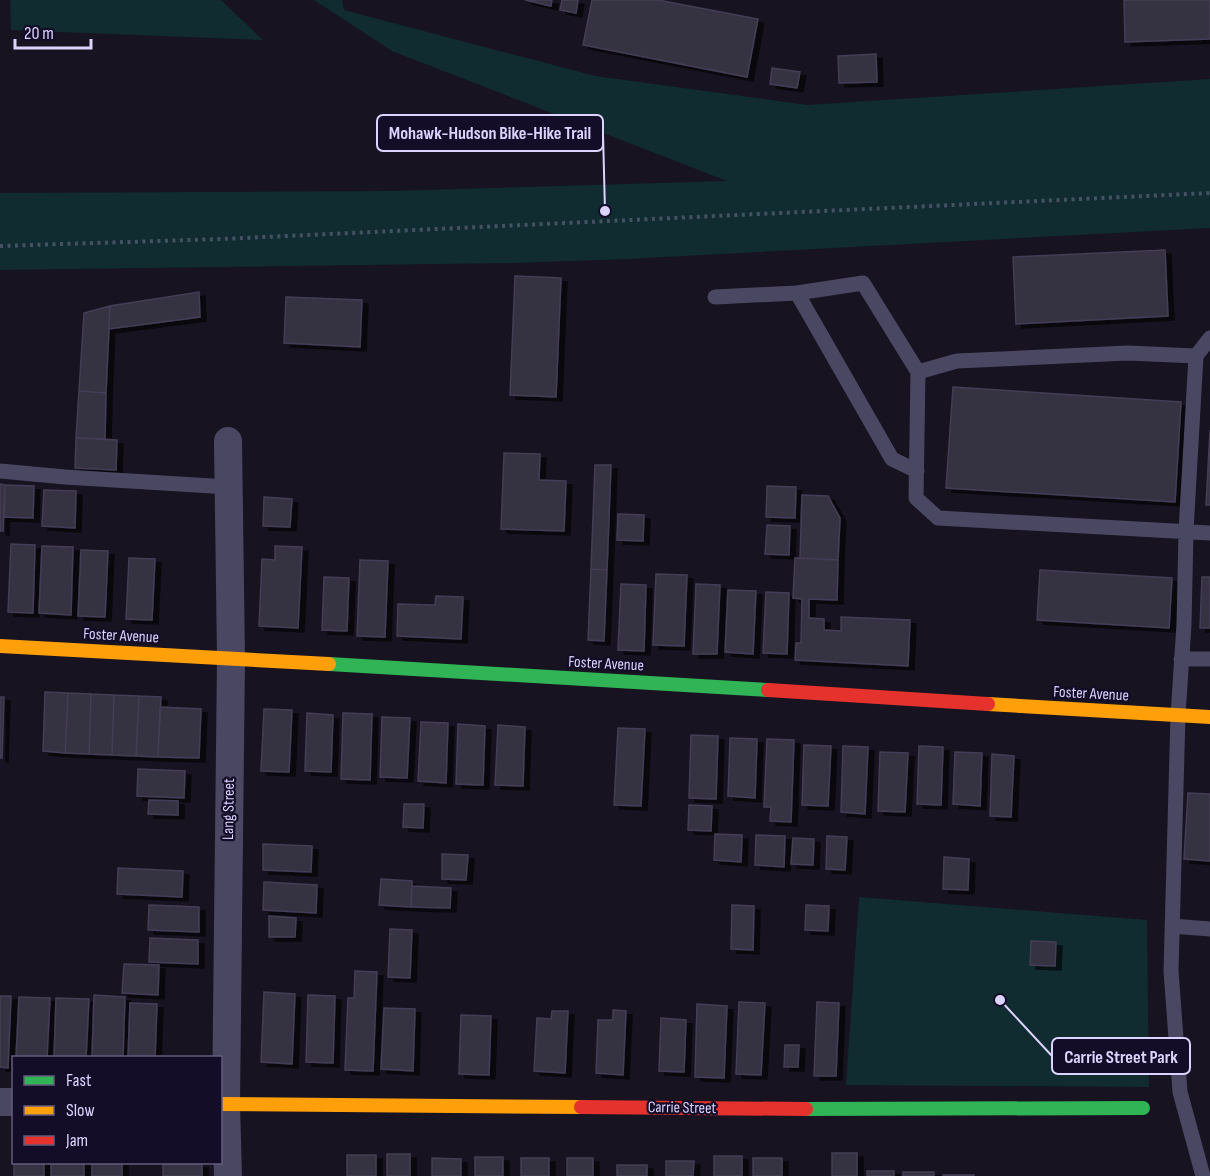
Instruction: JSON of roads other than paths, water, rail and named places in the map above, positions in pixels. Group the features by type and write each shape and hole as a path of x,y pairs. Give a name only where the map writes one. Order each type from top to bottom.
{"street":[{"name":"Lang Street","path":"228,441 231,658 223,1104 228,1176"},
{"name":"Foster Avenue","path":"0,646 1210,717"},
{"name":"Carrie Street","path":"223,1104 776,1109 1143,1108"}],"lane":[{"path":"715,297 797,293 862,283 918,372 916,498 938,518 1210,533"},
{"path":"797,293 892,459 917,471"},
{"path":"1203,1176 1180,1092 1171,971 1178,715 1196,356 1210,338"},
{"path":"918,372 957,361 1128,353 1196,356"},
{"path":"0,471 228,487"},
{"path":"1181,659 1210,659"},
{"path":"1172,926 1210,929"}],"place":[{"name":"Mohawk-Hudson Bike-Hike Trail","path":"605,211"},
{"name":"Carrie Street Park","path":"1000,1000"}]}
